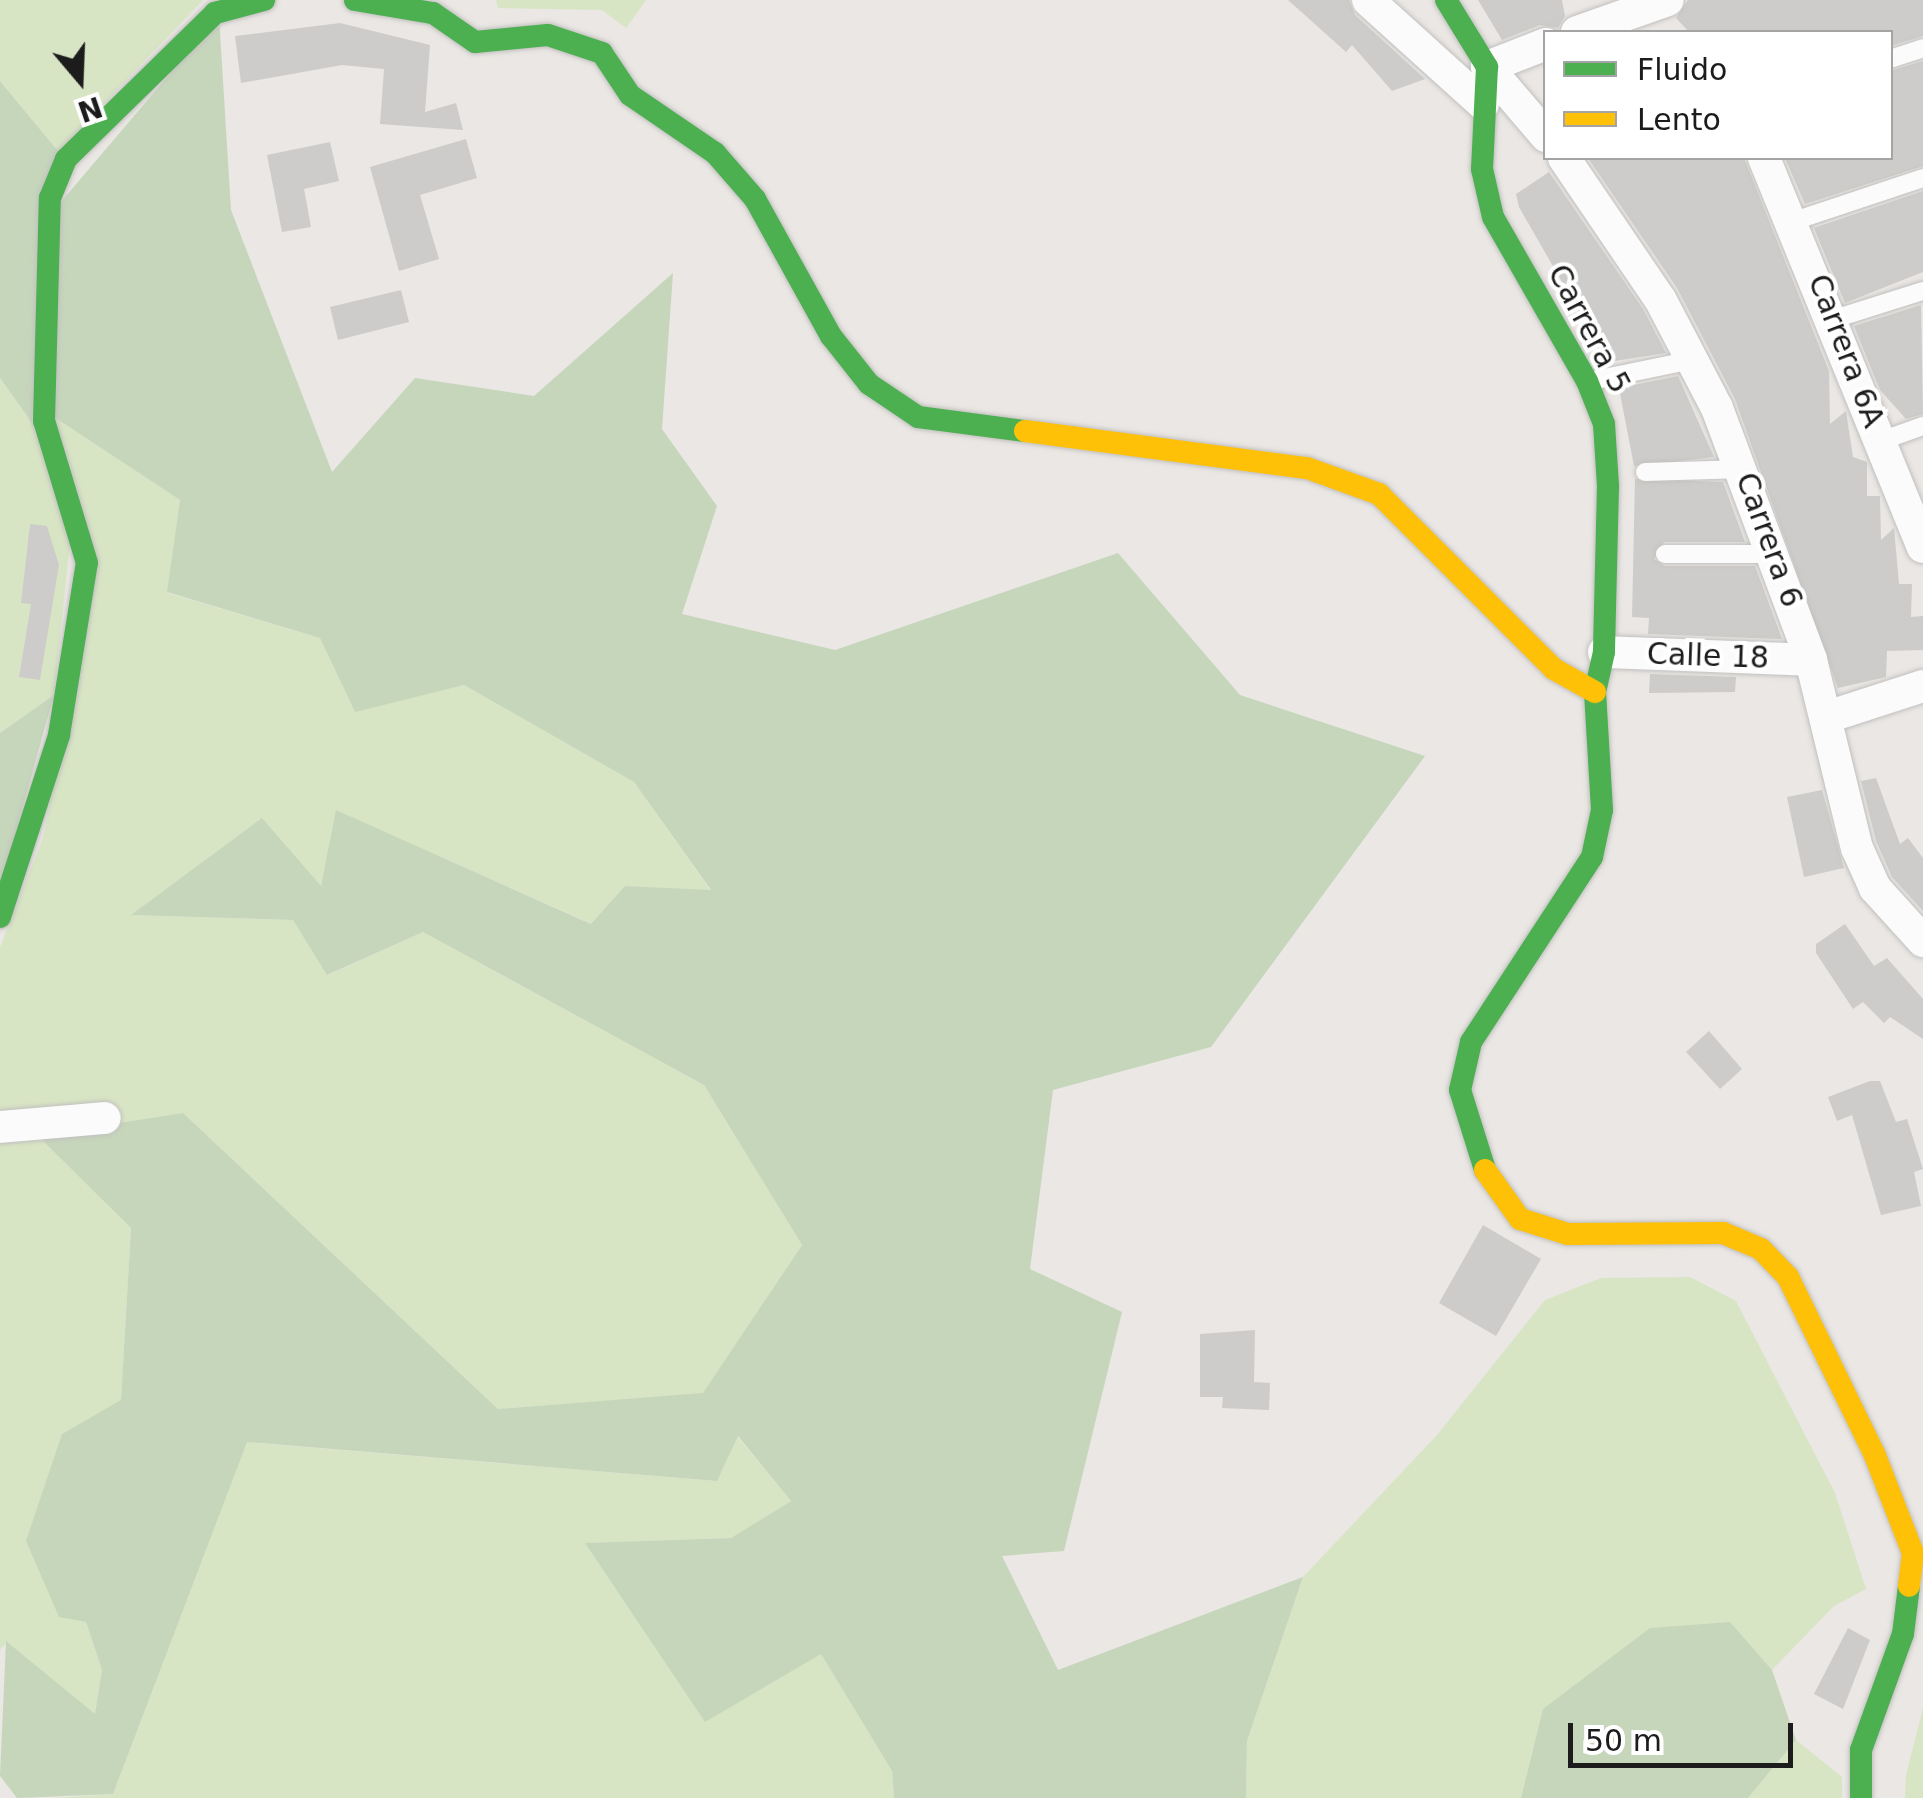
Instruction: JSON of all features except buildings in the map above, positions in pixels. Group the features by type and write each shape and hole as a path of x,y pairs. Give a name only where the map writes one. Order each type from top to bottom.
{"street":[{"path":"0,917 59,735 87,564 44,421 50,198 66,159 214,13 264,0"},
{"path":"355,0 433,13 475,42 548,35 602,53 630,95 715,153 755,199 831,336 869,384 918,417 1307,468 1379,494 1423,530 1554,669 1594,692"},
{"path":"1368,0 1483,104"},
{"path":"1446,0 1488,67 1543,132"},
{"path":"1585,19 1656,4 1666,30"},
{"path":"1488,67 1543,45"},
{"path":"1483,104 1488,67"},
{"name":"Carrera 5","path":"1483,104 1482,169 1494,217 1587,381 1604,424 1607,470 1604,652 1594,692 1602,810 1592,857 1471,1042 1460,1090 1469,1138 1503,1204 1520,1219 1568,1234 1614,1228 1722,1233 1761,1249 1788,1277 1874,1453 1913,1553 1903,1634 1874,1697 1861,1750 1860,1798"},
{"name":"Carrera 6","path":"1565,160 1692,360 1744,469 1776,554 1828,717 1857,848 1875,888 1923,941"},
{"name":"Carrera 6A","path":"1765,160 1794,221 1923,547"},
{"name":"Calle 18","path":"1604,652 1811,660"},
{"path":"1828,717 1923,686"},
{"path":"0,1128 105,1118"}],"lane":[{"path":"1893,58 1923,48"},
{"path":"1794,221 1923,178"},
{"path":"1834,319 1923,291"},
{"path":"1587,381 1692,360"},
{"path":"1881,441 1923,426"},
{"path":"1645,472 1744,469"},
{"path":"1665,554 1776,554"}],"green space":[{"path":"0,0 203,0 58,151 0,81"},
{"path":"496,0 646,0 626,28 602,10 498,8"},
{"path":"219,16 231,210 332,472 415,378 534,396 673,273 662,429 717,506 682,614 835,650 1118,553 1240,695 1425,756 1211,1047 1053,1090 1030,1269 1122,1312 1064,1551 1002,1556 1058,1670 1303,1577 1247,1741 1246,1798 894,1798 892,1771 821,1654 705,1722 585,1543 731,1538 791,1501 738,1436 717,1481 247,1442 113,1794 17,1798 0,1776 6,1641 95,1714 102,1670 86,1622 59,1617 26,1541 62,1434 121,1400 131,1228 38,1136 183,1113 498,1409 703,1393 802,1245 704,1085 423,932 327,975 293,920 131,915 262,818 321,886 336,810 591,924 625,886 711,890 634,782 464,685 355,712 320,638 167,592 180,500 54,417 60,203"},
{"path":"0,81 58,151 32,423 0,378"},
{"path":"0,378 32,423 71,533 54,695 0,733"},
{"path":"54,417 180,500 168,593 320,638 355,711 464,685 634,782 711,891 625,886 592,924 337,811 321,887 262,819 133,915 293,920 328,975 423,932 704,1085 802,1245 703,1394 498,1409 183,1113 113,1126 0,1116 0,947 43,838 98,563"},
{"path":"54,695 0,888 0,733"},
{"path":"38,1136 131,1228 121,1401 62,1434 86,1622 102,1670 95,1715 7,1642 0,1650 0,1138"},
{"path":"1690,1277 1736,1301 1835,1493 1866,1589 1834,1606 1772,1670 1729,1622 1543,1709 1521,1798 1246,1798 1247,1741 1303,1577 1437,1435 1545,1300 1601,1278"},
{"path":"737,1436 791,1501 732,1538 586,1543 821,1654 892,1771 894,1798 55,1798 113,1794 246,1442 716,1481"},
{"path":"1730,1622 1772,1670 1796,1740 1748,1798 1521,1798 1543,1709 1650,1628"},
{"path":"1923,1708 1923,1798 1905,1798 1906,1775"},
{"path":"1796,1740 1842,1777 1842,1798 1748,1798"}],"traffic: fast":[{"path":"0,917 59,735 87,563 44,421 50,198 66,159 215,13 264,0"},
{"path":"355,0 433,13 475,42 548,35 602,53 630,95 715,153 755,199 831,336 869,384 918,417 1025,431"},
{"path":"1446,0 1487,67 1482,169 1493,217 1587,381 1604,424 1608,486 1604,652 1595,692 1602,810 1592,857 1471,1042 1460,1090 1485,1170"},
{"path":"1861,1798 1861,1750 1903,1634 1909,1586"}],"traffic: slow":[{"path":"1025,431 1307,468 1379,494 1554,669 1595,692"},
{"path":"1485,1170 1520,1219 1568,1234 1723,1233 1761,1249 1788,1277 1874,1453 1913,1553 1909,1586"}]}
